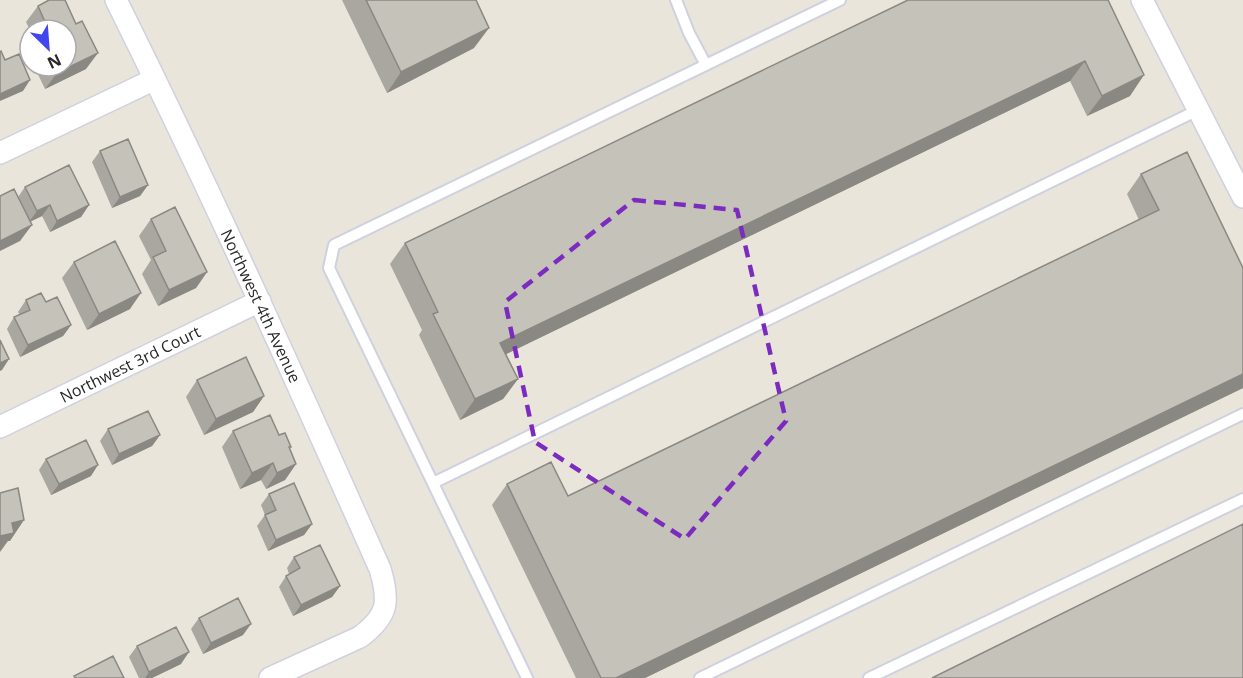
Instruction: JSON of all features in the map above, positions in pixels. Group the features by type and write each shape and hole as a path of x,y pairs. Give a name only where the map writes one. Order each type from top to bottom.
{"street":[{"name":"Northwest 4th Avenue","path":"116,0 260,301 380,569 385,586 386,599 381,617 370,629 360,637 270,678"},
{"path":"1142,0 1243,197"},
{"path":"0,153 155,78"},
{"name":"Northwest 3rd Court","path":"0,427 260,301"}],"lane":[{"path":"676,0 706,65"},
{"path":"527,678 329,268 334,245 840,0"},
{"path":"433,483 1198,110"},
{"path":"700,678 1243,414"},
{"path":"869,678 1243,499"}],"highlighted area":[{"path":"634,200 737,210 786,421 685,539 535,442 505,302"}],"building":[{"path":"49,0 65,0 73,18 43,18 38,6"},
{"path":"366,0 476,0 489,28 401,72"},
{"path":"908,0 1108,0 1144,75 1102,96 1085,61 500,343 518,379 475,399 433,314 438,312 405,243"},
{"path":"82,21 98,53 78,63 78,23"},
{"path":"0,52 5,60 18,54 18,78 29,78 30,80 0,94"},
{"path":"128,139 148,185 120,197 100,151"},
{"path":"1187,152 1243,268 1243,374 616,678 601,678 507,484 551,462 568,496 1159,210 1141,174"},
{"path":"69,165 89,205 57,221 50,205 37,211 25,187"},
{"path":"14,189 32,225 0,241 0,196"},
{"path":"175,207 207,272 169,290 153,257 166,251 151,219"},
{"path":"115,241 141,293 99,314 74,262"},
{"path":"41,293 46,302 57,297 71,325 28,345 14,317 30,310 26,300"},
{"path":"0,340 9,359 0,363"},
{"path":"246,357 264,396 216,419 197,380"},
{"path":"148,411 160,435 119,454 108,429"},
{"path":"270,415 279,435 285,433 296,464 277,473 273,463 252,473 233,431"},
{"path":"86,440 98,465 59,484 46,459"},
{"path":"294,483 312,524 276,540 265,515 276,510 269,494"},
{"path":"18,488 24,520 12,523 14,533 0,536 0,493"},
{"path":"1243,524 1243,678 932,678"},
{"path":"320,545 340,586 301,605 286,576 300,568 294,557"},
{"path":"238,598 251,624 211,643 199,618"},
{"path":"176,627 189,652 149,672 137,646"},
{"path":"113,656 124,678 75,678 74,676"}]}
